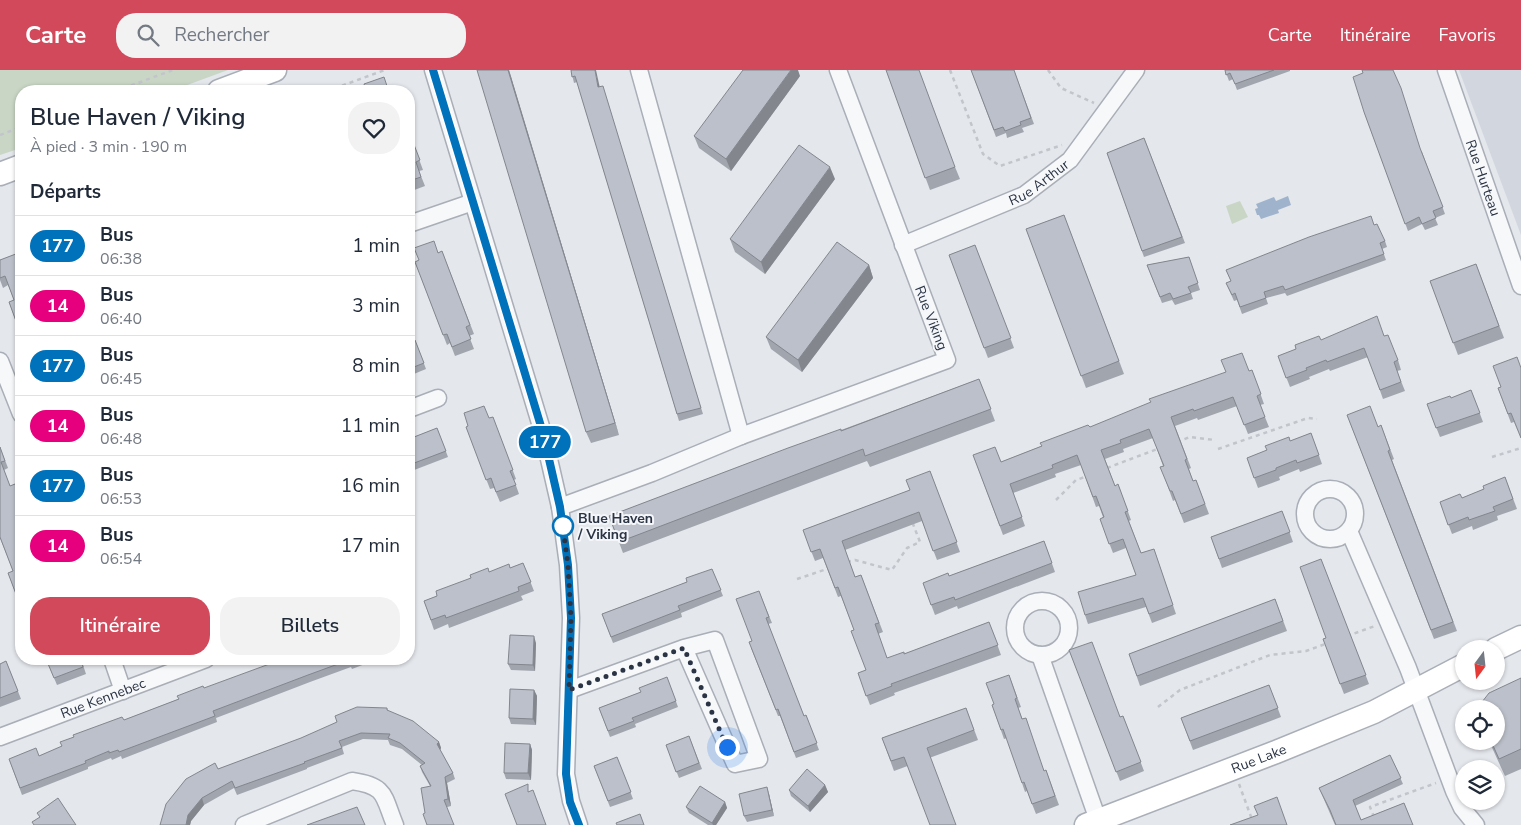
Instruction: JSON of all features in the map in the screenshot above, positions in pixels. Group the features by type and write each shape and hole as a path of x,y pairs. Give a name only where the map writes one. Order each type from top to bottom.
{"street":[{"path":"235,85 275,70"},
{"path":"433,70 543,433 560,507 568,565 571,618 566,774 570,802 579,825"},
{"path":"639,70 741,436"},
{"name":"Rue Viking","path":"560,507 652,473 741,436 947,360 902,245 838,70"},
{"name":"Rue Arthur","path":"902,245 1024,195 1070,160 1136,70"},
{"name":"Rue Hurteau","path":"1446,70 1521,286"},
{"path":"0,174 15,168"},
{"path":"415,222 473,202"},
{"path":"0,361 14,374"},
{"path":"415,407 438,398"},
{"path":"1349,532 1388,622 1462,808 1476,825"},
{"path":"1505,645 1521,637"},
{"path":"569,690 684,648 715,640 759,759 735,764 684,648"},
{"name":"Rue Lake","path":"1040,655 1092,823 1374,712 1455,670"},
{"path":"114,665 123,690"},
{"name":"Rue Kennebec","path":"0,737 190,665"},
{"path":"244,825 352,780 370,783 381,791 395,825"}],"path":[{"path":"132,85 172,70"},
{"path":"343,85 385,70"},
{"path":"950,70 983,154 1000,166 1068,143"},
{"path":"1048,70 1061,88 1095,104"},
{"path":"0,135 15,129"},
{"path":"1218,449 1308,418 1316,419"},
{"path":"1174,443 1190,437 1215,440"},
{"path":"1101,471 1166,446"},
{"path":"1492,457 1521,448"},
{"path":"1056,500 1076,480 1093,474"},
{"path":"847,563 855,560 892,570 907,548 920,542 911,518"},
{"path":"798,579 830,568"},
{"path":"1342,638 1388,622"},
{"path":"1158,707 1180,690 1270,655 1306,652 1333,642"},
{"path":"1233,769 1254,825"},
{"path":"1377,825 1370,807 1449,778"}],"shaded area":[{"path":"1459,70 1521,70 1521,235"}],"green space":[{"path":"0,70 228,70 187,85 15,85 15,150 0,155"},
{"path":"1240,201 1248,217 1232,224 1226,206"}],"water":[{"path":"1288,196 1291,205 1278,210 1279,213 1261,219 1257,215 1255,209 1258,208 1256,204 1274,197 1276,201"}],"building":[{"path":"477,70 508,70 615,423 586,432"},
{"path":"571,70 595,70 598,87 603,86 701,408 677,414 575,76 572,77"},
{"path":"743,70 791,70 726,159 694,136"},
{"path":"886,70 919,70 955,167 925,178"},
{"path":"971,70 1014,70 1031,118 1020,122 1021,125 1005,131 1003,127 994,130"},
{"path":"1225,70 1274,70 1235,84 1230,73 1226,75"},
{"path":"1362,70 1393,70 1443,207 1433,211 1436,218 1422,224 1419,217 1405,224 1353,77 1363,73"},
{"path":"384,77 387,85 364,85"},
{"path":"1144,138 1182,237 1142,251 1107,153"},
{"path":"799,145 830,167 761,262 730,239"},
{"path":"415,147 420,160 416,162 421,177 415,179"},
{"path":"1064,215 1119,361 1081,376 1026,229"},
{"path":"1371,216 1374,225 1377,224 1385,241 1380,243 1384,254 1285,290 1283,286 1264,292 1266,298 1240,307 1235,293 1232,295 1226,283 1231,281 1226,270 1309,237"},
{"path":"434,241 438,253 442,251 470,325 466,327 471,339 452,347 447,334 443,335 415,262 419,260 415,248"},
{"path":"837,242 869,265 798,360 766,337"},
{"path":"975,245 1011,338 984,348 949,255"},
{"path":"15,254 15,318 9,302 14,300 5,276 0,278 0,260"},
{"path":"1189,257 1198,283 1188,287 1191,293 1173,299 1170,293 1160,297 1147,265"},
{"path":"1476,264 1499,326 1453,343 1430,281"},
{"path":"1377,316 1384,336 1388,335 1398,360 1394,362 1401,382 1380,390 1364,348 1327,362 1326,360 1286,378 1278,356 1296,349 1295,345 1319,336 1321,340"},
{"path":"415,340 424,363 415,367"},
{"path":"1242,353 1249,371 1252,370 1261,394 1257,396 1265,417 1244,425 1233,397 1171,417 1193,481 1196,480 1205,504 1181,514 1160,467 1164,466 1149,429 1120,440 1121,443 1101,450 1115,486 1118,484 1128,511 1125,512 1141,553 1154,549 1173,605 1149,614 1143,598 1085,615 1078,592 1136,575 1123,539 1109,544 1100,519 1104,517 1096,496 1093,497 1077,455 1052,465 1053,468 1010,484 1022,517 1000,526 973,455 995,447 1001,462 1042,446 1040,443 1088,425 1090,427 1151,402 1149,399 1226,372 1221,360"},
{"path":"1517,357 1521,368 1521,438 1511,413 1508,414 1498,388 1501,387 1493,366"},
{"path":"979,379 991,409 865,456 863,449 619,542 609,516 788,448 841,429 841,431"},
{"path":"1471,390 1480,413 1436,428 1427,404 1450,396 1451,398"},
{"path":"484,406 489,418 493,417 513,470 510,471 516,485 496,492 491,478 486,480 466,427 468,426 464,413"},
{"path":"1370,406 1378,427 1381,425 1390,450 1388,451 1453,622 1431,630 1347,415"},
{"path":"437,428 446,451 415,463 415,437"},
{"path":"1311,433 1319,455 1297,463 1296,460 1254,478 1247,458 1267,450 1265,446 1289,437 1290,441"},
{"path":"0,447 5,461 1,462 10,486 15,484 15,591 8,573 13,571 0,537"},
{"path":"930,471 957,542 933,551 919,512 842,541 855,577 861,575 879,623 875,624 887,658 904,652 904,654 989,622 998,645 891,684 892,686 866,696 858,673 866,670 851,631 854,630 838,587 835,588 820,549 811,552 803,530 910,490 906,480"},
{"path":"1505,477 1513,499 1493,507 1495,511 1469,520 1468,517 1448,525 1440,502 1460,494 1462,498 1484,489 1483,486"},
{"path":"1282,511 1290,532 1219,559 1211,537"},
{"path":"1044,541 1052,563 955,600 954,597 931,605 923,583 948,573 949,576"},
{"path":"1321,559 1366,675 1340,684 1323,639 1326,638 1300,567"},
{"path":"523,563 531,582 518,587 519,591 446,618 445,615 431,620 424,601 437,596 436,591 471,578 470,575 488,568 489,572 509,564 510,568"},
{"path":"712,569 721,590 678,606 680,610 611,637 602,614 687,582 686,578"},
{"path":"759,591 769,617 766,618 804,716 806,715 817,743 794,752 749,642 752,641 736,599"},
{"path":"1275,599 1283,621 1137,676 1129,654"},
{"path":"510,635 534,636 533,665 508,664"},
{"path":"1092,642 1120,717 1123,716 1141,762 1116,772 1069,650"},
{"path":"6,661 18,691 0,698 0,664"},
{"path":"49,665 82,665 83,667 54,678"},
{"path":"267,665 336,665 213,711 215,716 119,752 118,750 109,753 109,751 85,761 86,763 20,788 9,759 36,748 39,756 62,746 60,742 74,737 73,735 122,717 124,720 179,699 177,696 203,686 204,688"},
{"path":"1009,675 1022,719 1026,718 1044,771 1046,770 1055,796 1032,804 1024,782 1022,783 1003,729 1001,730 986,683"},
{"path":"667,677 676,701 632,718 634,721 608,731 599,708 641,692 639,688"},
{"path":"1521,678 1521,749 1499,759 1495,750 1505,750 1505,700 1484,700 1489,693 1495,690 1505,690 1505,686"},
{"path":"1269,685 1278,708 1190,741 1181,718"},
{"path":"510,689 534,690 533,719 509,718"},
{"path":"357,707 387,708 387,710 413,721 439,742 437,744 453,773 445,777 448,799 444,800 454,825 427,825 423,814 425,813 421,788 431,786 420,766 425,763 400,743 388,738 390,734 361,733 339,741 342,748 305,763 235,788 232,781 202,798 188,815 186,825 160,825 166,804 186,779 215,763 218,769 301,738 337,722 335,716"},
{"path":"966,708 974,730 927,748 956,825 930,825 904,757 891,761 882,738"},
{"path":"689,736 699,763 676,772 666,745"},
{"path":"505,743 530,744 528,773 504,773"},
{"path":"1390,755 1401,778 1353,800 1361,820 1404,803 1413,825 1336,825 1319,788"},
{"path":"617,757 631,792 608,801 594,766"},
{"path":"807,769 825,785 808,806 789,790"},
{"path":"528,784 528,792 533,790 546,825 517,825 505,794"},
{"path":"700,786 725,802 712,823 686,807"},
{"path":"767,787 772,810 744,816 739,794"},
{"path":"1277,797 1287,825 1230,825 1258,815 1254,806"},
{"path":"58,798 76,825 34,825 32,822 40,817 37,813"},
{"path":"357,807 365,825 307,825"},
{"path":"640,814 644,825 617,825 616,823"}],"bus line":[{"name":"177","path":"433,70 543,433 560,507 568,565 571,618 566,774 570,802 579,825"}],"place":[{"name":"Blue Haven / Viking","path":"563,526"}],"route":[{"path":"563,526 562,520 568,565 571,618 569,690 684,648 727,747"}]}
